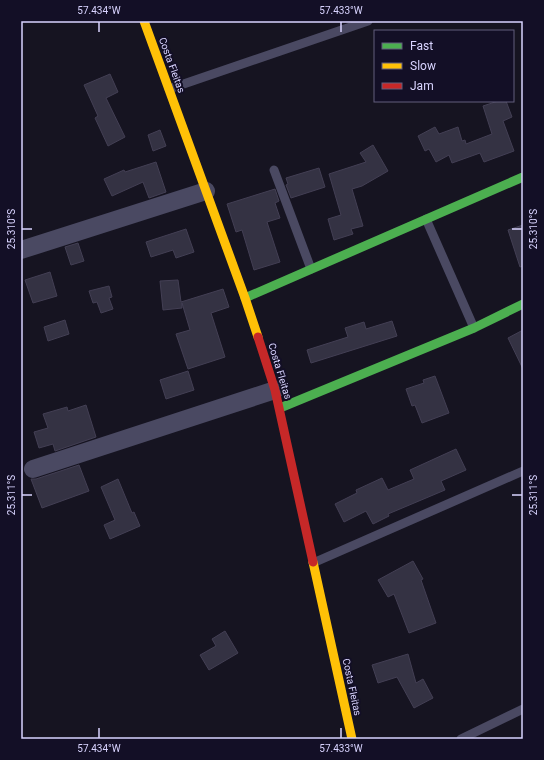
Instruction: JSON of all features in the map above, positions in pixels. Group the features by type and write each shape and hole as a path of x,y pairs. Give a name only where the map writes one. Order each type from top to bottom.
{"main road":[{"name":"Costa Fleitas","path":"144,21 245,298 275,390 352,739"},
{"path":"245,298 523,177"},
{"path":"280,408 474,328 523,304"}],"street":[{"path":"21,250 206,191"},
{"path":"30,470 275,390"}],"lane":[{"path":"169,89 368,21"},
{"path":"274,170 311,269"},
{"path":"426,219 474,328"},
{"path":"313,562 523,471"},
{"path":"461,739 523,709"}],"building":[{"path":"110,74 118,92 106,98 125,137 108,146 95,118 98,116 84,85"},
{"path":"495,102 506,102 512,117 503,121 514,151 484,162 480,153 452,163 449,155 436,162 429,149 425,151 418,136 435,127 439,134 458,127 462,141 465,140 466,144 492,134 483,106"},
{"path":"160,130 166,146 153,151 148,135"},
{"path":"373,145 388,171 362,186 352,189 363,226 351,229 353,234 334,240 328,219 341,215 329,174 366,162 360,153"},
{"path":"156,162 166,192 149,198 143,182 112,196 104,179 124,170 125,172"},
{"path":"319,168 325,187 291,198 286,185 288,184 286,178"},
{"path":"275,189 279,201 275,203 280,218 267,222 280,262 254,270 242,230 236,232 227,204"},
{"path":"523,225 523,266 520,267 508,230"},
{"path":"186,229 194,252 176,258 173,250 151,257 146,242"},
{"path":"78,243 84,261 71,265 65,247"},
{"path":"50,272 57,296 33,303 25,280"},
{"path":"178,280 181,302 223,289 229,307 211,313 225,357 188,369 176,334 190,330 182,303 182,308 163,310 160,281"},
{"path":"109,286 112,297 109,298 113,309 101,313 97,302 93,303 89,291"},
{"path":"65,320 69,334 48,341 44,327"},
{"path":"392,321 397,336 311,363 307,350 348,337 345,328 364,322 366,329"},
{"path":"523,330 523,369 508,338"},
{"path":"188,371 194,390 166,399 160,380"},
{"path":"435,376 449,413 422,423 415,405 412,406 406,389 424,383 423,380"},
{"path":"86,405 96,437 55,451 53,444 39,448 34,432 48,428 43,414 67,407 68,411"},
{"path":"456,449 466,470 441,481 445,490 388,514 389,516 373,524 366,511 344,522 335,504 357,493 356,490 382,478 388,490 414,479 410,470"},
{"path":"79,465 89,491 42,508 31,479 36,479"},
{"path":"118,479 132,513 134,512 140,526 110,539 104,525 115,520 101,487"},
{"path":"413,561 423,579 421,580 436,623 409,633 394,594 388,597 378,580"},
{"path":"225,631 238,653 209,670 200,655 216,646 212,639"},
{"path":"408,654 416,683 423,679 433,698 414,708 397,677 378,683 372,665"}],"traffic: fast":[{"path":"245,298 523,177"},
{"path":"280,408 474,328 523,304"}],"traffic: slow":[{"path":"144,21 258,337"},
{"path":"313,562 352,739"}],"traffic: jam":[{"path":"258,337 275,390 313,562"}]}
